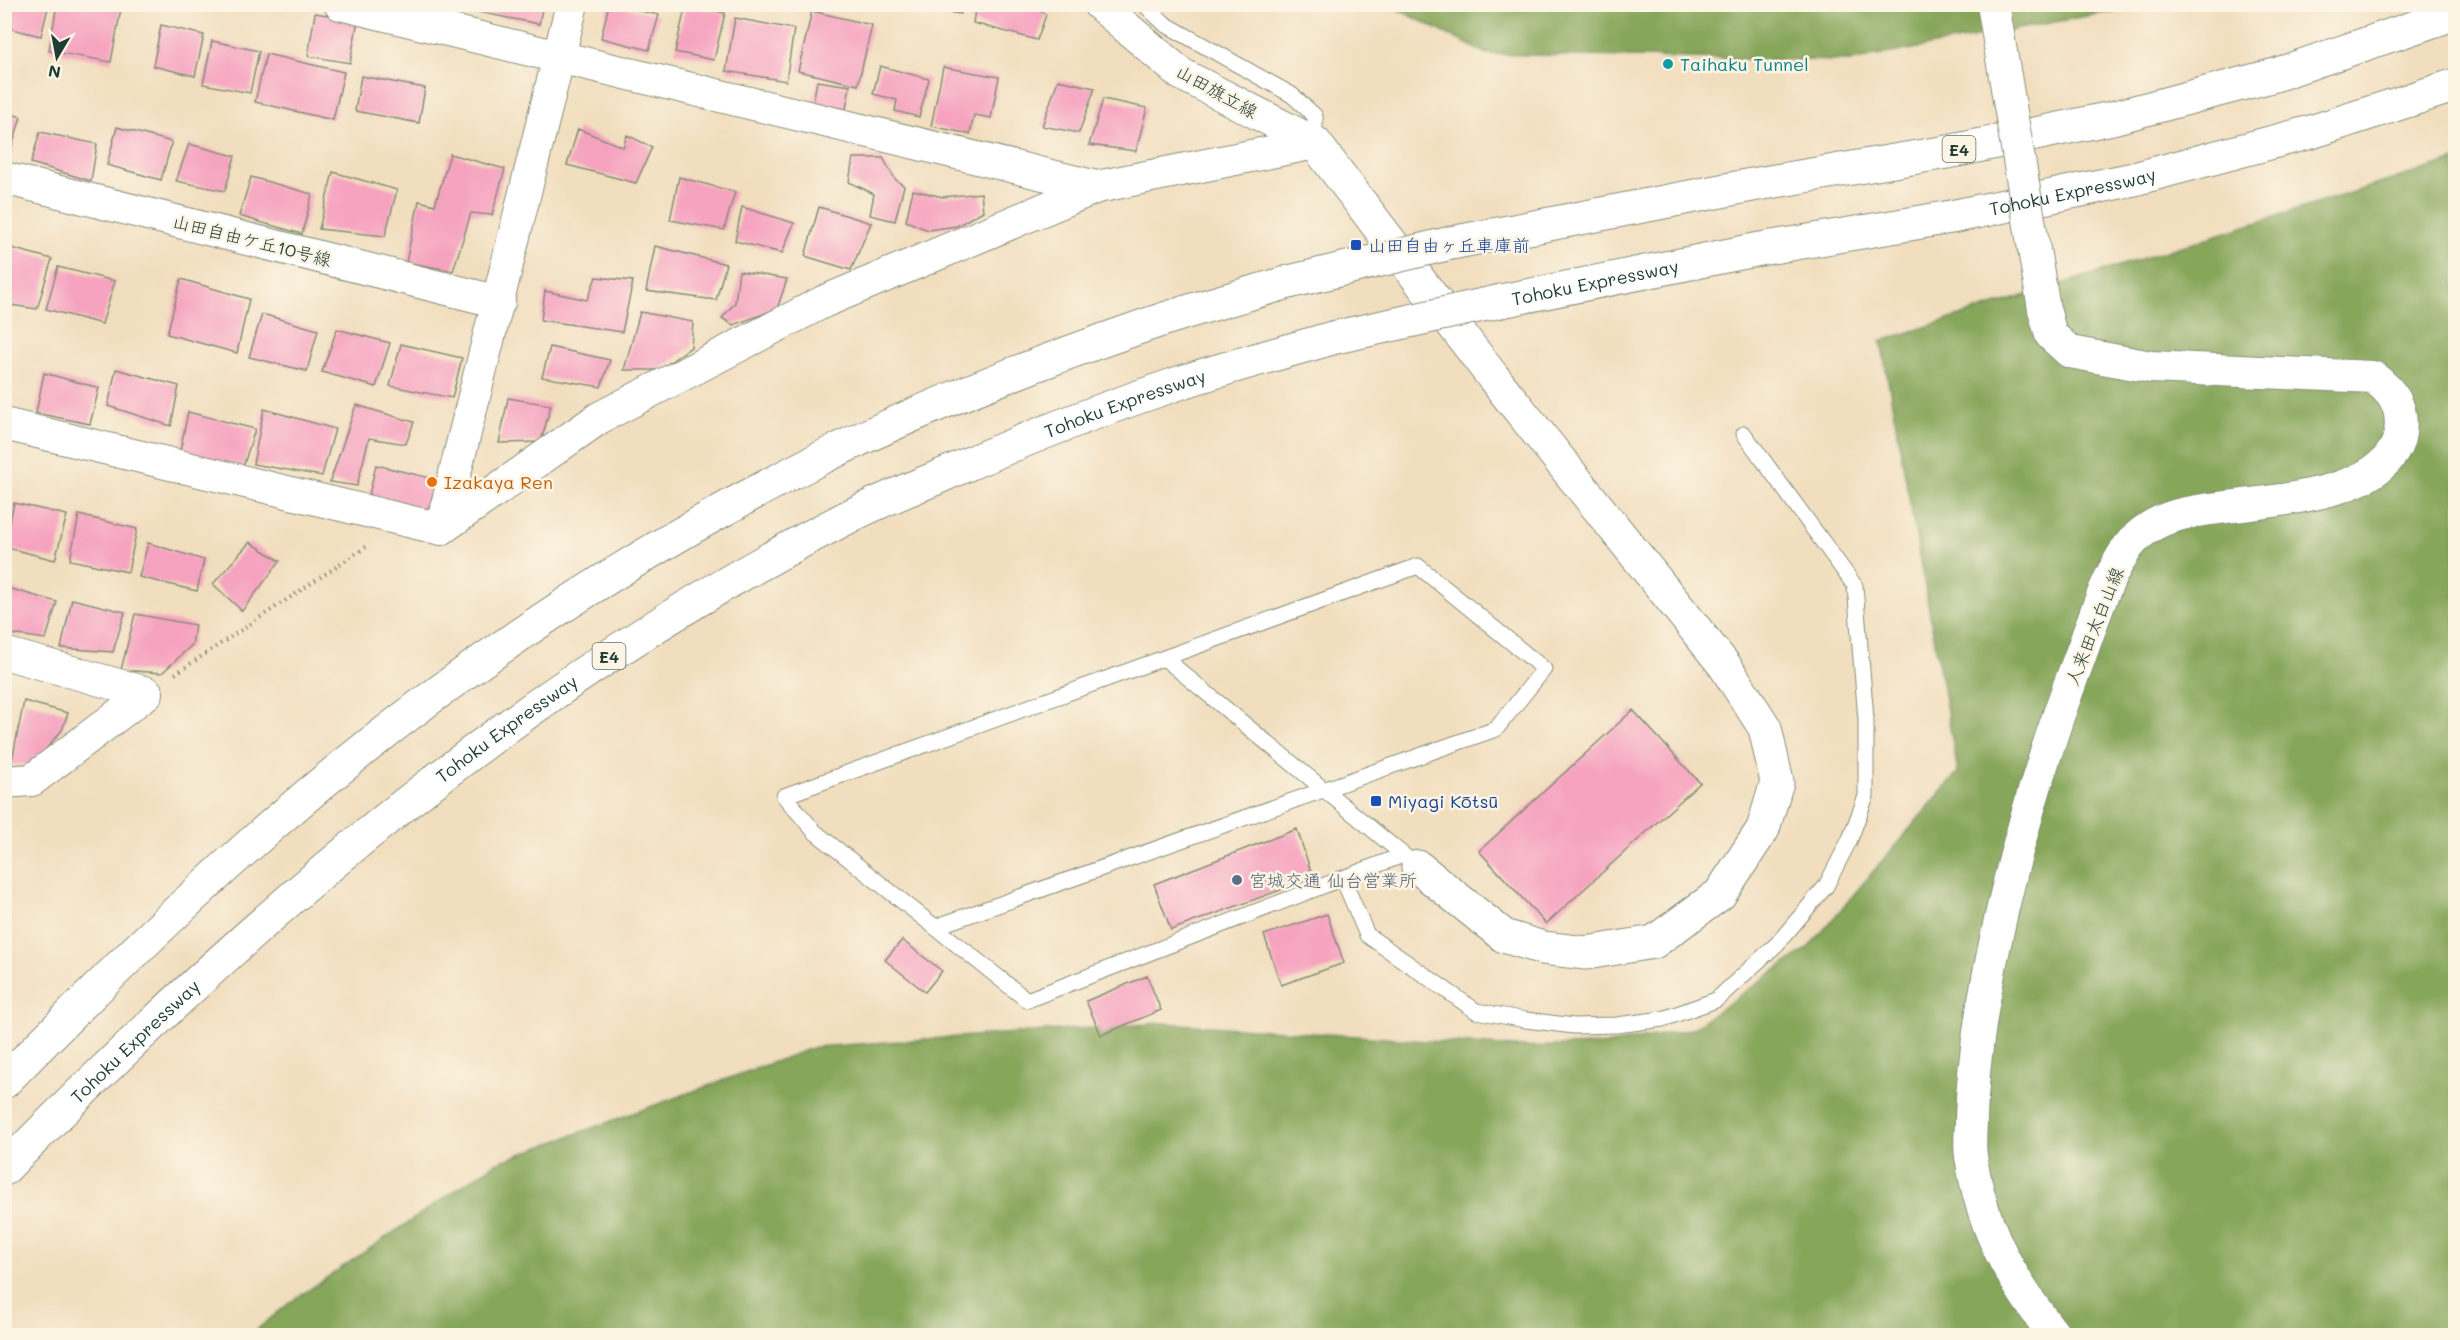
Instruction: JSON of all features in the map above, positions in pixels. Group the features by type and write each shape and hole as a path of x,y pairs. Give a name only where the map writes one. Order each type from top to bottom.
{"main road":[{"name":"E4","path":"4,1082 158,930 278,820 405,717 546,617 677,536 812,463 950,400 1137,328 1289,282 1451,243 1752,185 1953,151 2112,118 2275,75 2456,13"},
{"name":"Tohoku Expressway","path":"4,1169 178,1000 305,884 432,781 565,684 705,594 856,513 1018,442 1181,382 1332,338 1501,301 1760,249 1951,217 2134,179 2311,132 2456,85"},
{"path":"1315,143 1493,378 1725,666 1765,728 1777,782 1763,829 1720,894 1654,942 1586,953 1544,948 1504,936 1410,861"}],"street":[{"path":"340,4 1097,187"},
{"path":"441,529 572,4"},
{"name":"山田旗立線","path":"1099,4 1181,74 1315,143"},
{"name":"人来田太白山線","path":"1994,4 2044,309 2051,335 2070,352 2151,367 2373,377 2388,388 2400,407 2402,421 2399,442 2381,467 2361,479 2319,493 2179,514 2157,522 2128,547 2111,578 2091,626 2052,732 2015,855 1998,924 1972,1076 1970,1152 1977,1188 1990,1233 2003,1261 2055,1335"},
{"path":"4,424 441,529 600,418 823,302 1097,187 1315,143"},
{"name":"山田自由ケ丘10号線","path":"4,178 499,302"},
{"path":"4,653 147,693"},
{"path":"4,782 32,780 147,693"}],"lane":[{"path":"1144,4 1165,24 1292,95 1315,116 1315,143"},
{"path":"1343,879 1367,935 1476,1011 1526,1020 1574,1026 1617,1025 1663,1019 1716,1000 1778,945 1826,886 1850,839 1866,796 1866,719 1855,586 1744,434"},
{"path":"935,927 1496,729 1544,669 1418,566 784,796 815,832 1026,1000 1343,879 1410,861"},
{"path":"1164,658 1410,861"}],"path":[{"path":"147,693 406,521"}],"green space":[{"path":"1389,5 2145,5 1849,61 1487,54"},
{"path":"2455,160 2455,1335 249,1336 288,1304 496,1163 815,1047 1164,1023 1514,1047 1606,1045 1692,1029 1809,947 1958,772 1881,341"}],"building":[{"path":"4,4 49,4 41,36 4,27"},
{"path":"57,4 96,4 121,9 111,62 49,51"},
{"path":"479,4 543,4 539,24 478,12"},
{"path":"609,4 659,15 649,50 601,38"},
{"path":"686,4 725,13 714,60 675,52"},
{"path":"918,4 964,4 961,14 917,9"},
{"path":"976,4 1035,4 1046,15 1037,40 973,23"},
{"path":"812,11 872,25 858,85 798,71"},
{"path":"315,13 358,20 350,63 308,56"},
{"path":"735,18 794,29 786,81 726,71"},
{"path":"161,25 204,35 195,76 153,66"},
{"path":"212,41 259,51 250,93 203,84"},
{"path":"266,54 344,72 333,120 255,102"},
{"path":"880,66 929,79 919,117 895,111 897,100 873,94"},
{"path":"943,67 999,77 991,118 974,115 970,134 931,126"},
{"path":"361,76 425,88 419,123 355,111"},
{"path":"1058,80 1095,88 1079,133 1042,126"},
{"path":"817,81 850,86 846,109 813,103"},
{"path":"1103,99 1147,108 1136,151 1089,145"},
{"path":"4,111 21,117 9,156 4,155"},
{"path":"117,127 172,142 161,180 107,165"},
{"path":"578,129 623,147 627,135 652,147 636,183 567,165"},
{"path":"40,132 97,144 91,181 31,163"},
{"path":"189,144 235,156 225,191 176,181"},
{"path":"450,154 505,169 492,215 471,213 453,271 406,262 419,201 435,205"},
{"path":"853,158 883,158 895,179 904,186 895,221 870,215 874,194 849,182"},
{"path":"333,172 397,190 385,236 319,229"},
{"path":"251,177 312,194 302,234 239,216"},
{"path":"679,177 735,192 724,230 670,220"},
{"path":"913,190 943,197 981,193 983,211 957,226 928,230 906,221"},
{"path":"742,207 794,223 782,253 735,241"},
{"path":"819,207 871,223 851,270 805,256"},
{"path":"4,246 52,259 37,309 4,304"},
{"path":"655,246 726,264 716,300 646,291"},
{"path":"58,267 115,281 102,324 46,309"},
{"path":"739,271 787,279 777,309 733,325 722,318 735,303"},
{"path":"596,277 633,281 622,332 541,320 545,291 587,300"},
{"path":"181,279 249,299 237,353 167,334"},
{"path":"640,312 693,322 691,347 659,370 624,370"},
{"path":"262,314 318,330 307,371 249,357"},
{"path":"337,329 390,343 376,387 322,372"},
{"path":"401,344 462,358 452,398 390,386"},
{"path":"550,347 610,360 601,387 542,377"},
{"path":"116,369 179,386 171,426 108,406"},
{"path":"44,373 99,388 90,424 36,413"},
{"path":"508,398 551,405 541,442 499,443"},
{"path":"356,405 414,422 406,444 369,438 357,486 330,482"},
{"path":"264,409 335,429 322,476 253,464"},
{"path":"188,412 255,429 243,467 180,451"},
{"path":"376,465 438,480 427,513 368,499"},
{"path":"14,503 67,515 55,560 4,547"},
{"path":"79,515 137,529 128,572 70,560"},
{"path":"250,542 280,561 242,611 213,584"},
{"path":"148,543 204,560 197,591 139,577"},
{"path":"4,587 57,602 46,639 4,633"},
{"path":"72,599 125,612 113,652 61,648"},
{"path":"135,614 195,625 192,645 162,673 121,670"},
{"path":"24,701 68,713 62,730 33,764 11,765"},
{"path":"1633,710 1700,783 1546,924 1479,851"},
{"path":"1297,829 1313,878 1171,930 1154,884"},
{"path":"1327,914 1344,963 1281,985 1264,935"},
{"path":"902,940 942,971 925,992 885,960"},
{"path":"1147,976 1161,1010 1101,1035 1086,1001"}],"place":[{"name":"Taihaku Tunnel","path":"1668,64"},
{"name":"山田自由ヶ丘車庫前","path":"1356,245"},
{"name":"Izakaya Ren","path":"432,482"},
{"name":"Miyagi Kōtsū","path":"1376,801"},
{"name":"宮城交通 仙台営業所","path":"1237,880"}]}
